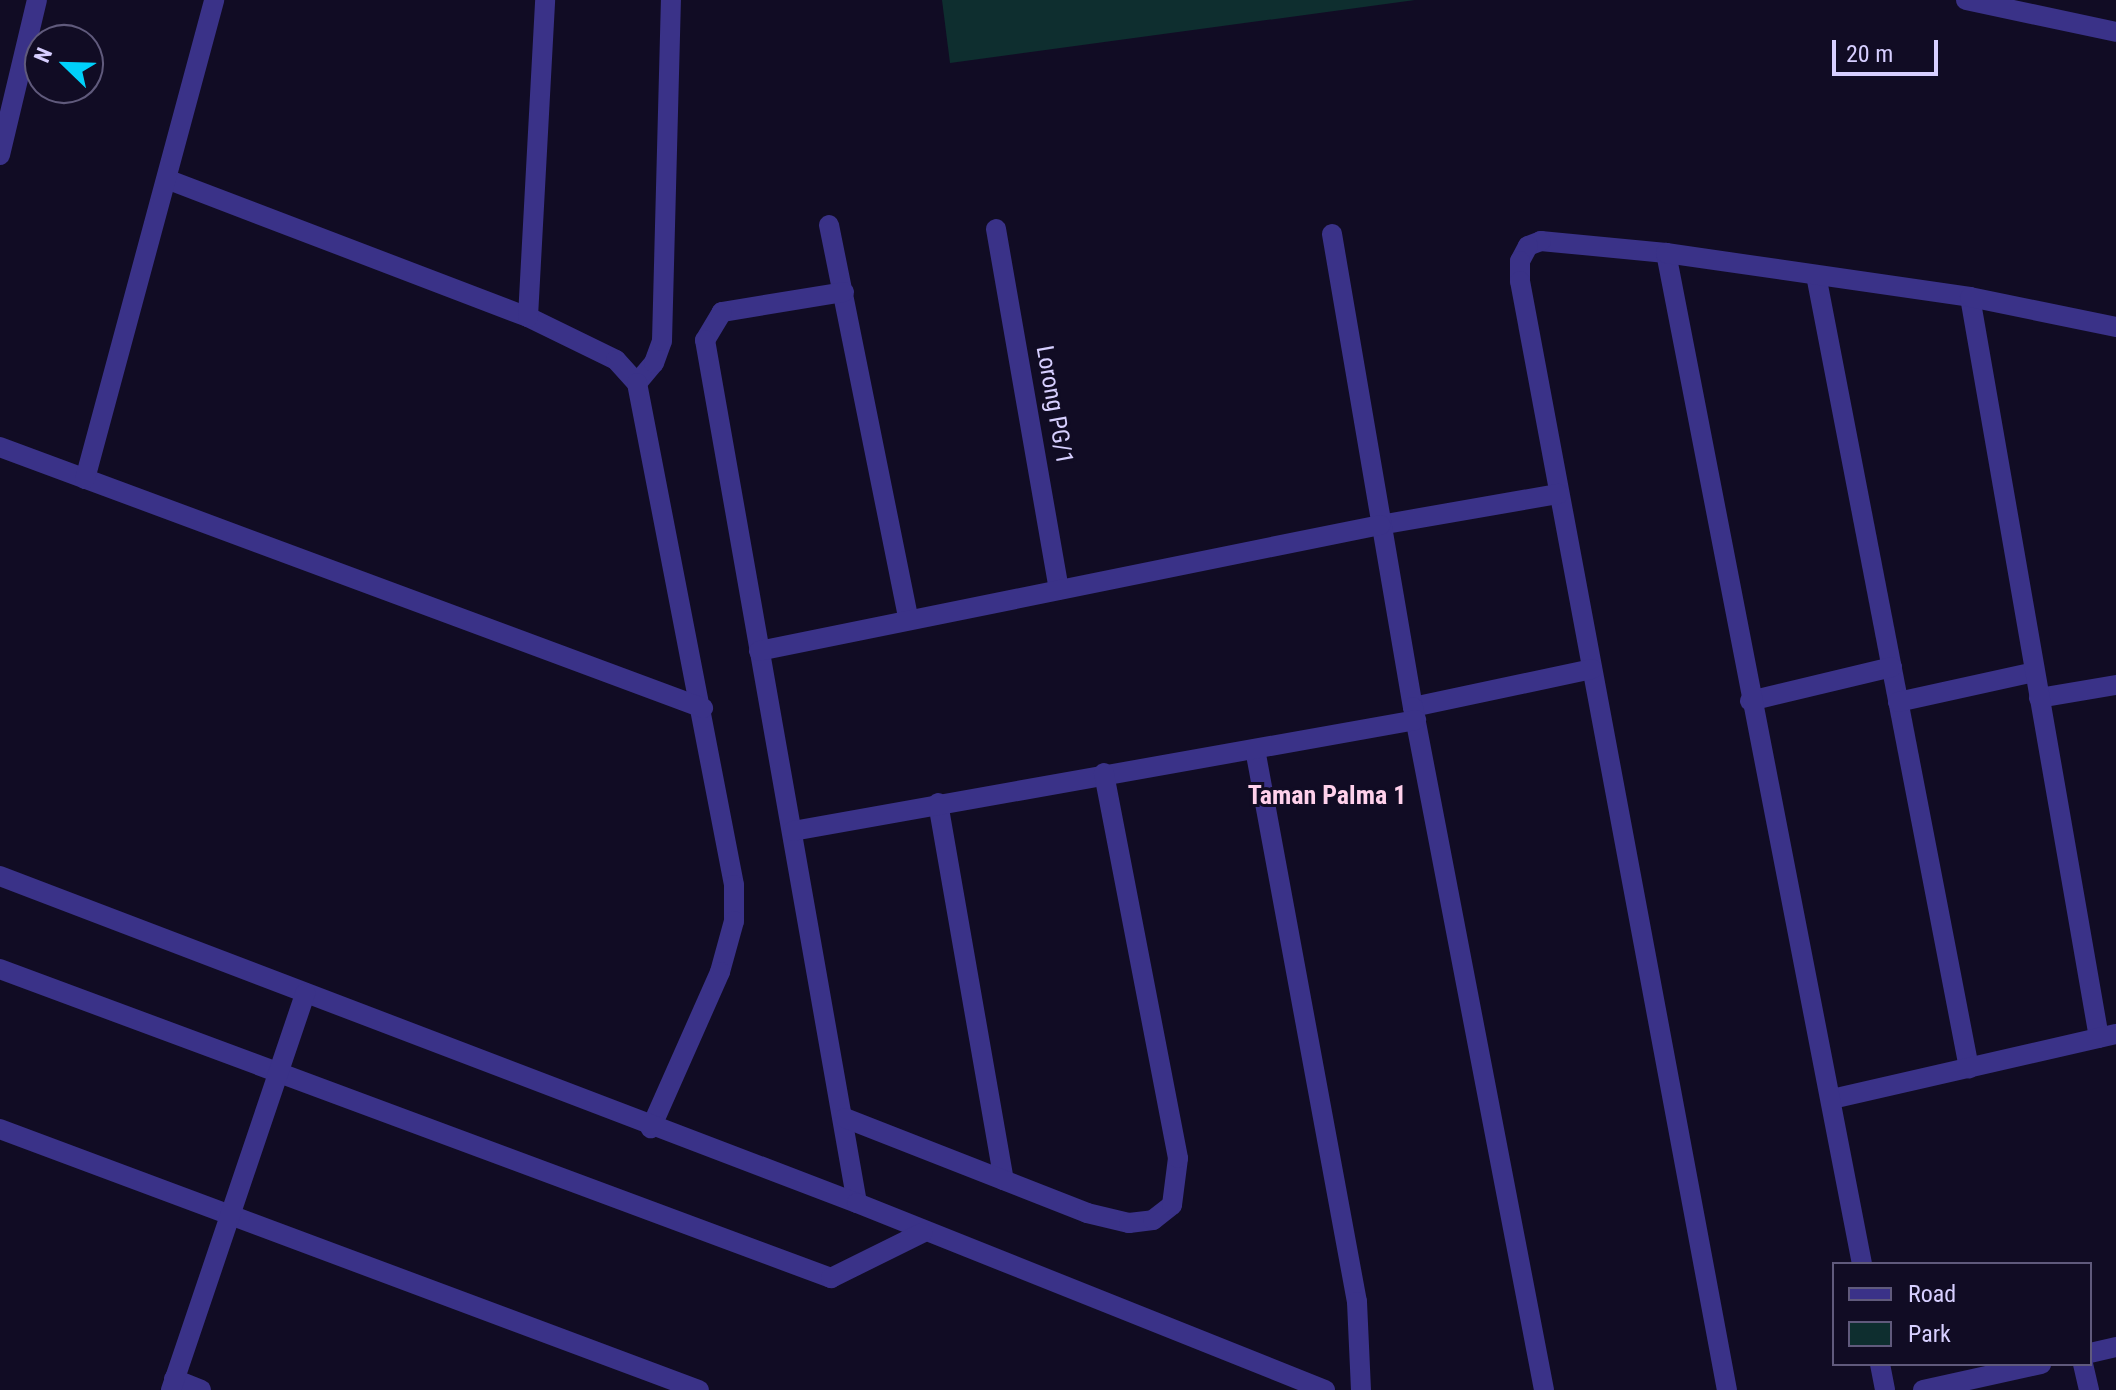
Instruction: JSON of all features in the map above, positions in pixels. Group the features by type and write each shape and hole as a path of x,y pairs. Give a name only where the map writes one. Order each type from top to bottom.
{"street":[{"path":"0,155 37,0"},
{"path":"85,479 169,180 214,0"},
{"path":"528,317 545,0"},
{"path":"637,383 654,363 662,341 671,0"},
{"path":"1966,0 2116,32"},
{"path":"169,180 528,317 616,360 637,383 703,708 734,885 734,921 720,972 651,1128"},
{"path":"829,225 909,620"},
{"name":"Lorong PG/1","path":"996,229 1059,590"},
{"path":"1332,234 1414,713 1544,1390"},
{"path":"1727,1390 1558,494 1520,261 1528,246 1541,241 1666,253 1970,297 2116,328"},
{"path":"1666,253 1750,701 1832,1099 1862,1262"},
{"path":"1816,275 1969,1068"},
{"path":"844,292 722,312 705,340 845,1118 857,1203"},
{"path":"1832,1099 2107,1036 2039,698 1970,297"},
{"path":"0,447 703,708"},
{"path":"759,651 1380,525 1558,494"},
{"path":"1750,701 1892,667"},
{"path":"793,831 1104,773 1255,749 1592,669"},
{"path":"1898,702 2035,672"},
{"path":"2039,698 2116,685"},
{"path":"1255,749 1357,1302 1361,1390"},
{"path":"845,1118 1087,1213 1129,1223 1153,1220 1172,1205 1177,1188 1178,1158 1104,773"},
{"path":"938,803 1004,1180"},
{"path":"0,876 651,1128 857,1203 922,1233 1325,1390"},
{"path":"0,969 274,1074 831,1278 922,1233"},
{"path":"201,1390 172,1384 274,1074 305,993"},
{"path":"0,1129 699,1390"},
{"path":"2092,1353 2116,1347"},
{"path":"1880,1366 1885,1390"},
{"path":"1923,1390 2032,1366"},
{"path":"2083,1366 2089,1390"}],"green space":[{"path":"942,0 1415,0 950,63"}],"district":[{"name":"Taman Palma 1","path":"1327,796"}]}
